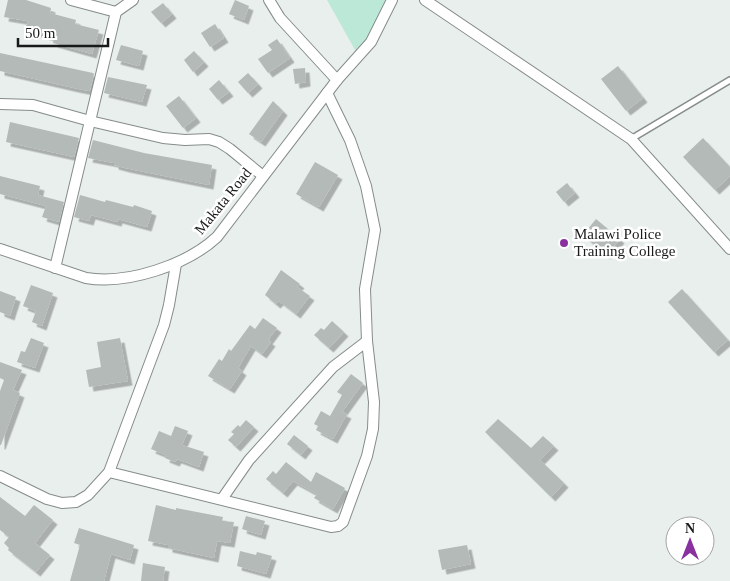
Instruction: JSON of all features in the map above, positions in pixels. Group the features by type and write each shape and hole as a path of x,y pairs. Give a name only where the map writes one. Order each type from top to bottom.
{"street":[{"path":"72,0 116,12"},
{"path":"54,268 116,12 133,0"},
{"path":"269,0 280,18 337,80"},
{"name":"Makata Road","path":"0,249 54,268 100,281 125,278 176,264 198,252 217,237 337,80 371,42 392,0"},
{"path":"425,0 631,139 730,250"},
{"path":"110,472 332,527 340,525 367,456 373,429 374,402 367,341 365,289 375,230 366,186 350,140 327,93"},
{"path":"0,104 33,105 163,138 185,140 209,139 230,149 263,176"},
{"path":"0,476 47,499 62,503 76,502 88,495 110,472 165,320 176,264"},
{"path":"222,499 249,460 333,367 367,341"}],"lane":[{"path":"631,139 730,80"}],"green space":[{"path":"327,0 391,0 359,57"}],"building":[{"path":"8,0 26,0 51,8 50,13 76,20 75,24 99,30 92,54 53,43 54,38 25,29 28,21 4,17"},
{"path":"235,0 249,6 244,20 229,14"},
{"path":"163,3 172,14 161,23 151,12"},
{"path":"215,24 224,38 210,47 201,33"},
{"path":"277,39 290,58 268,73 258,59 272,50 268,45"},
{"path":"121,45 143,51 139,66 116,60"},
{"path":"194,51 204,62 193,72 184,60"},
{"path":"0,53 93,73 90,90 0,71"},
{"path":"618,66 643,98 626,111 601,79"},
{"path":"305,68 306,82 295,84 293,69"},
{"path":"248,73 258,84 248,93 238,82"},
{"path":"108,77 147,85 142,102 104,93"},
{"path":"219,80 229,92 218,100 209,89"},
{"path":"179,96 196,118 183,128 166,106"},
{"path":"273,101 283,111 261,142 249,134"},
{"path":"10,122 79,138 74,157 6,142"},
{"path":"703,138 730,167 730,176 715,190 683,157"},
{"path":"93,140 144,153 212,165 209,185 125,168 114,165 114,163 88,158"},
{"path":"315,162 338,175 319,207 296,194"},
{"path":"0,176 40,186 38,195 64,202 59,222 42,217 46,206 0,194"},
{"path":"567,183 575,193 564,202 556,192"},
{"path":"80,195 105,202 106,200 133,207 134,205 152,211 147,227 118,219 117,222 91,215 89,221 74,217"},
{"path":"596,219 620,239 606,255 583,235"},
{"path":"281,270 300,284 297,287 310,296 296,314 279,301 276,304 265,295"},
{"path":"31,285 53,293 42,326 32,322 36,311 23,306"},
{"path":"682,289 728,340 714,352 668,302"},
{"path":"0,291 16,297 10,316 0,312"},
{"path":"263,318 277,328 268,340 271,342 262,354 251,346 238,368 242,371 230,389 208,376 219,359 222,361 229,349 231,351 250,325 255,329"},
{"path":"332,321 344,332 329,348 314,335 321,328 324,330"},
{"path":"31,338 44,343 35,368 17,362 21,351 25,352"},
{"path":"120,338 128,381 89,387 86,370 101,367 97,342"},
{"path":"0,362 22,370 13,390 20,393 1,445 0,391 4,380 0,378"},
{"path":"351,374 363,383 342,412 347,414 333,439 316,430 318,426 314,424 321,411 330,416 342,395 337,392"},
{"path":"498,419 531,448 543,436 554,446 540,460 564,483 551,497 485,432"},
{"path":"246,420 254,427 236,447 228,440 234,434 231,432 238,425 240,427"},
{"path":"175,426 188,431 182,445 204,452 199,467 177,459 175,462 165,458 166,455 151,449 159,431 171,436"},
{"path":"294,435 308,446 301,455 287,444"},
{"path":"286,462 311,482 316,472 345,488 333,509 314,498 317,494 293,481 283,493 266,479 273,471 276,474"},
{"path":"0,497 25,516 34,505 53,520 35,543 50,555 36,572 8,550 9,548 4,543 9,537 0,530"},
{"path":"156,505 223,517 222,521 234,522 230,543 217,541 214,558 168,548 168,545 148,541"},
{"path":"246,516 265,521 261,535 242,529"},
{"path":"79,528 134,545 130,560 111,554 104,581 70,581 80,545 74,543"},
{"path":"467,545 471,564 442,570 438,550"},
{"path":"240,551 256,555 257,552 272,556 266,574 237,566"},
{"path":"143,563 165,567 163,581 141,581"}],"place":[{"name":"Malawi Police Training College","path":"564,243"}]}
